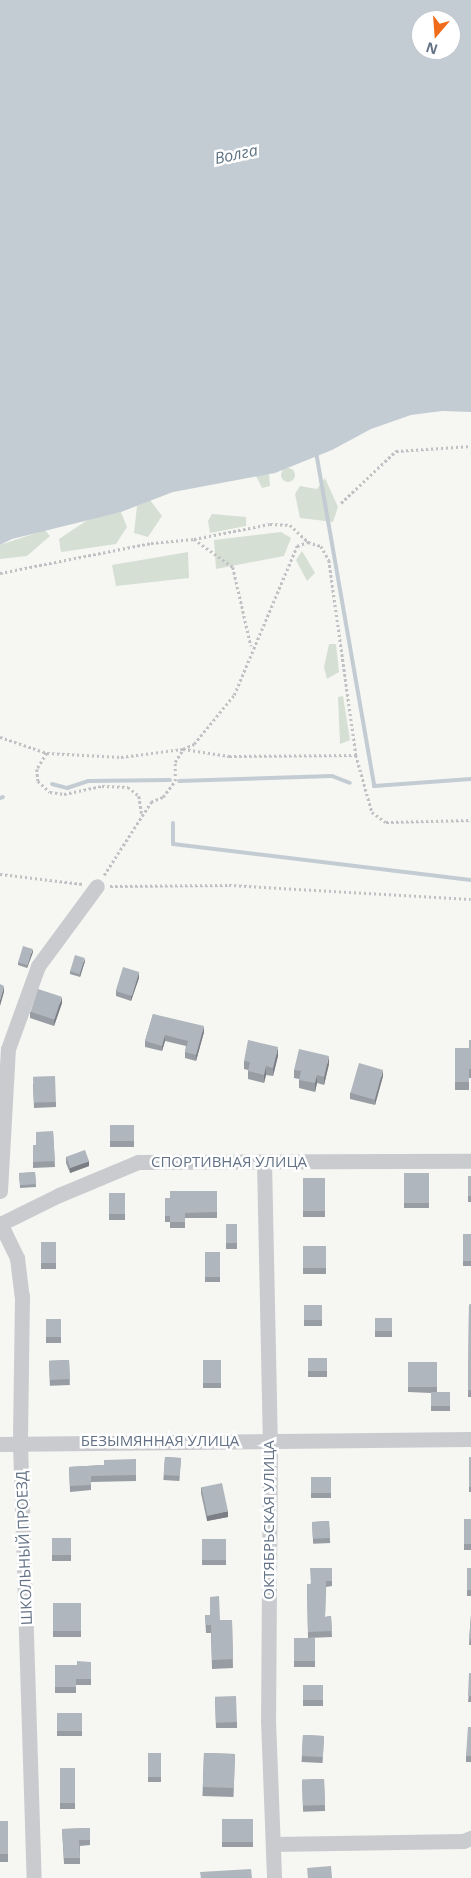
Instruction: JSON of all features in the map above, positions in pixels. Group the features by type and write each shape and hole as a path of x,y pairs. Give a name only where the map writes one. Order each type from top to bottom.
{"street":[{"path":"0,1191 4,1048 38,966 97,886"},
{"name":"СПОРТИВНАЯ УЛИЦА","path":"0,1223 59,1195 138,1162 471,1160"},
{"name":"ОКТЯБРЬСКАЯ УЛИЦА","path":"264,1161 270,1440 268,1720 274,1878"},
{"name":"ШКОЛЬНЫЙ ПРОЕЗД","path":"0,1223 17,1258 22,1296 20,1443 34,1878"},
{"name":"БЕЗЫМЯННАЯ УЛИЦА","path":"0,1444 471,1439"},
{"path":"273,1844 463,1841 471,1838"}],"path":[{"path":"341,502 396,450 471,446"},
{"path":"0,573 151,543 194,539 270,524 290,525 308,542 321,546 329,560 356,755 372,812 386,822 471,820"},
{"path":"194,539 233,567 251,647"},
{"path":"97,886 151,802 163,797 175,781 175,762 183,749 194,744 234,695 251,647 297,546 308,542"},
{"path":"0,737 47,753 121,757 183,749 229,756 356,755"},
{"path":"47,753 37,769 38,781 50,792 64,794 102,786 128,787 139,796 141,818"},
{"path":"0,874 97,886 229,885 471,899"}],"shaded area":[{"path":"285,468 291,468 295,475 291,482 285,482 281,478 281,472"},
{"path":"269,474 270,486 262,488 256,476"},
{"path":"325,478 338,507 333,522 300,518 295,494 300,486 317,489"},
{"path":"150,500 162,516 148,537 134,533 137,506"},
{"path":"121,512 127,527 116,544 61,552 59,539 89,519"},
{"path":"212,514 246,517 246,526 210,533 208,521"},
{"path":"45,530 50,536 27,556 0,559 0,545"},
{"path":"281,532 291,538 284,556 216,569 214,540"},
{"path":"302,551 315,573 307,581 296,560"},
{"path":"188,552 189,578 116,586 112,565"},
{"path":"329,644 336,644 339,672 327,679 324,667"},
{"path":"343,696 350,740 340,744 338,697"}],"water":[{"name":"Волга","path":"0,0 471,0 471,412 442,411 411,415 371,429 332,450 275,473 173,492 121,512 12,539 0,545"}],"building":[{"path":"23,946 33,949 28,965 18,962"},
{"path":"75,955 85,958 80,974 70,971"},
{"path":"123,967 139,972 132,996 116,991"},
{"path":"0,984 4,986 0,1000"},
{"path":"38,989 62,997 54,1020 31,1012"},
{"path":"153,1014 204,1026 196,1055 185,1052 188,1041 165,1035 162,1046 145,1041"},
{"path":"248,1040 278,1047 273,1068 266,1066 264,1075 248,1071 250,1062 244,1061"},
{"path":"469,1040 471,1040 471,1069 469,1069 469,1082 455,1082 455,1048 469,1048"},
{"path":"299,1049 329,1056 324,1077 317,1075 315,1083 299,1080 301,1071 294,1070"},
{"path":"359,1063 383,1070 374,1100 350,1093"},
{"path":"55,1076 56,1102 34,1103 33,1077"},
{"path":"110,1125 134,1125 134,1141 110,1141"},
{"path":"53,1131 55,1161 33,1162 33,1145 36,1145 36,1132"},
{"path":"85,1150 89,1161 70,1168 66,1157"},
{"path":"35,1172 36,1184 20,1185 19,1173"},
{"path":"404,1173 429,1173 429,1203 404,1203"},
{"path":"468,1176 471,1176 471,1196 468,1196"},
{"path":"303,1178 325,1178 325,1211 303,1211"},
{"path":"170,1191 217,1191 217,1212 185,1213 185,1222 170,1222 170,1216 165,1216 165,1198 170,1198"},
{"path":"109,1193 125,1193 125,1214 109,1214"},
{"path":"226,1224 237,1224 237,1243 226,1243"},
{"path":"463,1234 471,1234 471,1261 463,1261"},
{"path":"41,1242 56,1242 56,1263 41,1263"},
{"path":"303,1246 326,1246 326,1268 303,1268"},
{"path":"205,1252 220,1252 220,1277 205,1277"},
{"path":"471,1304 471,1390 468,1390 469,1305"},
{"path":"304,1305 322,1305 322,1320 304,1320"},
{"path":"375,1318 392,1318 392,1331 375,1331"},
{"path":"46,1319 61,1319 61,1337 46,1337"},
{"path":"308,1358 327,1358 327,1371 308,1371"},
{"path":"69,1360 70,1379 50,1380 49,1361"},
{"path":"203,1360 221,1360 221,1383 203,1383"},
{"path":"408,1362 437,1362 437,1387 408,1387"},
{"path":"431,1392 450,1392 450,1406 431,1406"},
{"path":"165,1457 181,1458 180,1476 164,1475"},
{"path":"469,1457 471,1457 471,1487 469,1487"},
{"path":"136,1459 136,1475 91,1476 91,1485 70,1486 69,1467 104,1465 104,1460"},
{"path":"311,1477 331,1477 331,1493 311,1493"},
{"path":"222,1483 228,1511 207,1516 201,1487"},
{"path":"464,1519 471,1519 471,1544 464,1544"},
{"path":"329,1521 330,1538 313,1539 312,1522"},
{"path":"52,1538 71,1538 71,1555 52,1555"},
{"path":"202,1539 226,1539 226,1560 202,1560"},
{"path":"310,1568 332,1568 332,1581 326,1581 325,1617 331,1616 332,1631 308,1632 307,1584 311,1584"},
{"path":"467,1568 471,1568 471,1590 467,1590"},
{"path":"219,1596 220,1620 232,1620 233,1659 212,1660 211,1625 206,1625 205,1615 210,1615 210,1597"},
{"path":"53,1603 81,1603 81,1631 53,1631"},
{"path":"471,1615 471,1639 469,1639"},
{"path":"294,1638 315,1638 315,1661 294,1661"},
{"path":"77,1661 91,1662 91,1679 76,1679 76,1687 55,1687 55,1665 77,1665"},
{"path":"469,1673 471,1673 471,1696 468,1696"},
{"path":"303,1685 323,1685 323,1700 303,1700"},
{"path":"236,1696 237,1722 216,1723 215,1697"},
{"path":"57,1713 82,1713 82,1731 57,1731"},
{"path":"468,1727 471,1727 471,1756 466,1756"},
{"path":"303,1735 324,1736 323,1757 302,1756"},
{"path":"148,1753 161,1753 161,1777 148,1777"},
{"path":"204,1753 235,1754 234,1788 203,1787"},
{"path":"60,1768 75,1768 75,1803 60,1803"},
{"path":"324,1779 325,1805 303,1806 302,1780"},
{"path":"222,1819 253,1819 253,1842 222,1842"},
{"path":"0,1821 8,1821 8,1854 0,1854"},
{"path":"90,1828 90,1840 79,1840 80,1858 64,1858 62,1829"},
{"path":"331,1866 332,1878 308,1878 307,1868"},
{"path":"251,1869 252,1878 201,1878 200,1872"}],"waterway":[{"path":"316,452 374,786 471,779"},
{"path":"179,781 332,776 350,783"},
{"path":"52,784 67,788 88,781 170,780"},
{"path":"173,823 173,844 471,880"}]}
